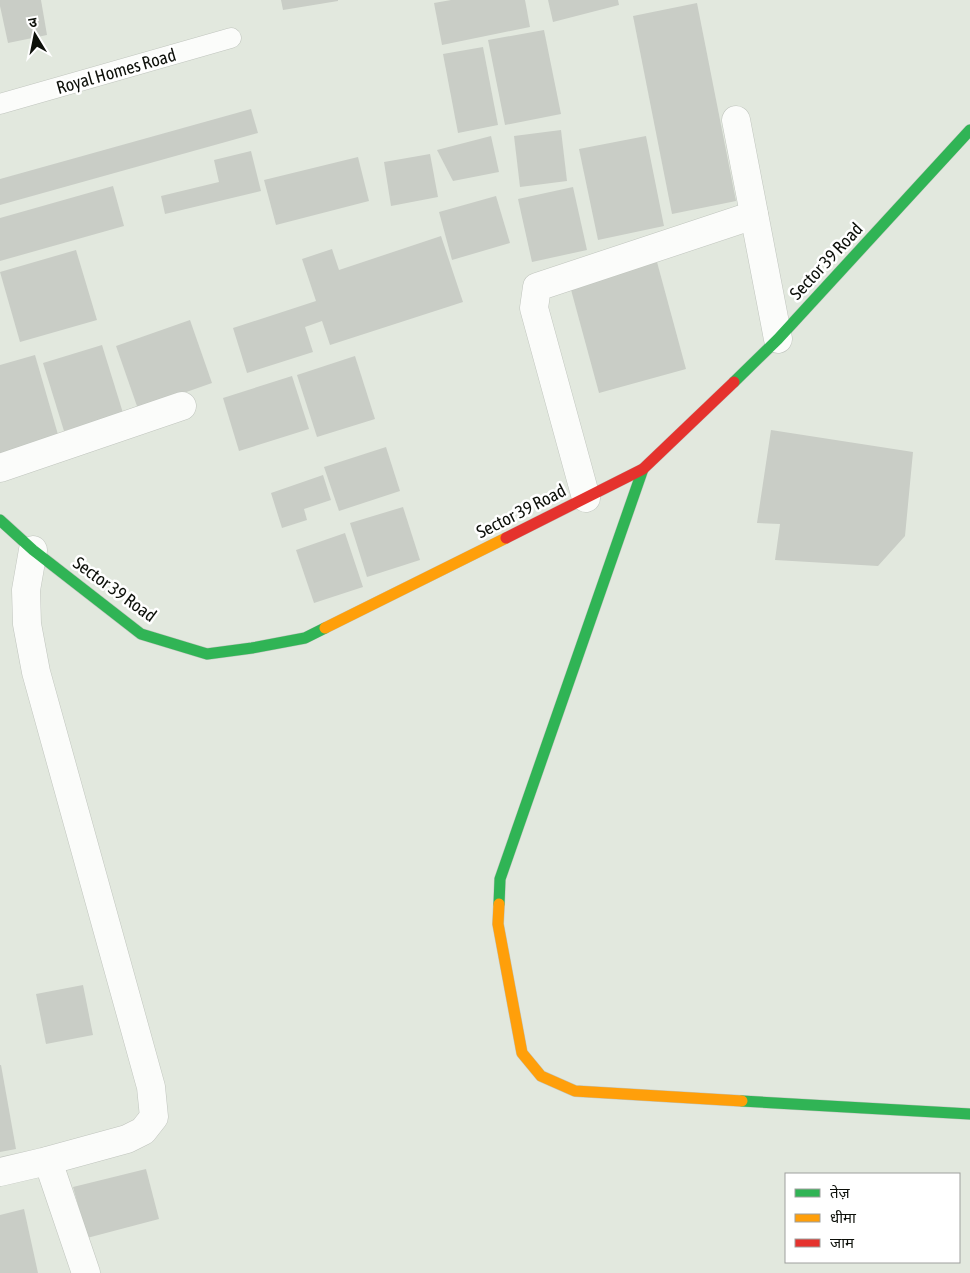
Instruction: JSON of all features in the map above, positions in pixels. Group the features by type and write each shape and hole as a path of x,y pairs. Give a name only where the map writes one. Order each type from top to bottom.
{"street":[{"path":"736,120 778,339"},
{"name":"Sector 39 Road","path":"0,520 33,550 141,634 207,654 305,638 643,468 778,339 970,130"},
{"path":"586,498 534,308 537,287 754,215"},
{"path":"0,468 182,406"},
{"path":"643,468 500,879 498,924 522,1053 541,1076 575,1090 970,1114"},
{"path":"0,1172 127,1140 143,1131 154,1117 149,1077 36,672 27,624 26,590 33,550"},
{"path":"48,1161 86,1273"}],"lane":[{"name":"Royal Homes Road","path":"0,104 231,38"}],"building":[{"path":"0,0 41,0 47,35 8,43"},
{"path":"281,0 338,0 338,1 283,10"},
{"path":"451,0 525,0 530,27 442,45 434,3"},
{"path":"548,0 618,0 619,5 553,22"},
{"path":"697,3 736,201 672,214 633,16"},
{"path":"544,30 561,114 505,125 488,40"},
{"path":"483,47 498,125 458,133 443,54"},
{"path":"251,109 258,133 0,205 0,179"},
{"path":"561,130 567,181 520,187 514,136"},
{"path":"491,136 499,172 453,181 437,150"},
{"path":"646,136 664,226 598,240 579,149"},
{"path":"251,151 261,191 165,214 161,196 219,182 214,160"},
{"path":"430,154 438,197 391,206 384,162"},
{"path":"358,157 369,201 276,225 264,180"},
{"path":"113,186 124,226 0,261 0,218"},
{"path":"573,187 587,250 532,262 518,199"},
{"path":"496,196 510,243 452,260 439,212"},
{"path":"441,236 463,302 330,345 322,321 305,327 313,352 247,373 233,328 316,301 302,259 332,249 339,270"},
{"path":"76,250 97,320 20,342 0,272"},
{"path":"657,262 686,369 599,393 570,286"},
{"path":"190,320 212,383 138,409 116,346"},
{"path":"102,345 123,413 64,431 43,363"},
{"path":"35,355 59,438 0,455 0,365"},
{"path":"355,356 375,419 317,437 297,375"},
{"path":"292,376 309,429 239,451 223,398"},
{"path":"771,430 913,452 905,536 878,566 775,560 780,524 757,523"},
{"path":"386,447 400,491 339,511 324,467"},
{"path":"323,475 331,500 304,509 307,520 282,528 271,493"},
{"path":"403,507 420,560 367,577 350,523"},
{"path":"345,533 363,587 314,603 296,550"},
{"path":"83,985 93,1035 46,1044 36,994"},
{"path":"0,1065 16,1149 0,1152"},
{"path":"146,1169 159,1219 87,1238 73,1187"},
{"path":"24,1209 38,1273 0,1273 0,1215"}],"traffic: fast":[{"path":"734,382 778,339 970,130"},
{"path":"499,904 500,879 643,469"},
{"path":"0,520 33,550 141,634 207,654 305,638 325,628"},
{"path":"742,1101 970,1114"}],"traffic: slow":[{"path":"325,628 506,538"},
{"path":"499,904 498,924 522,1053 541,1076 575,1091 742,1101"}],"traffic: jam":[{"path":"506,538 643,469 734,382"}]}
